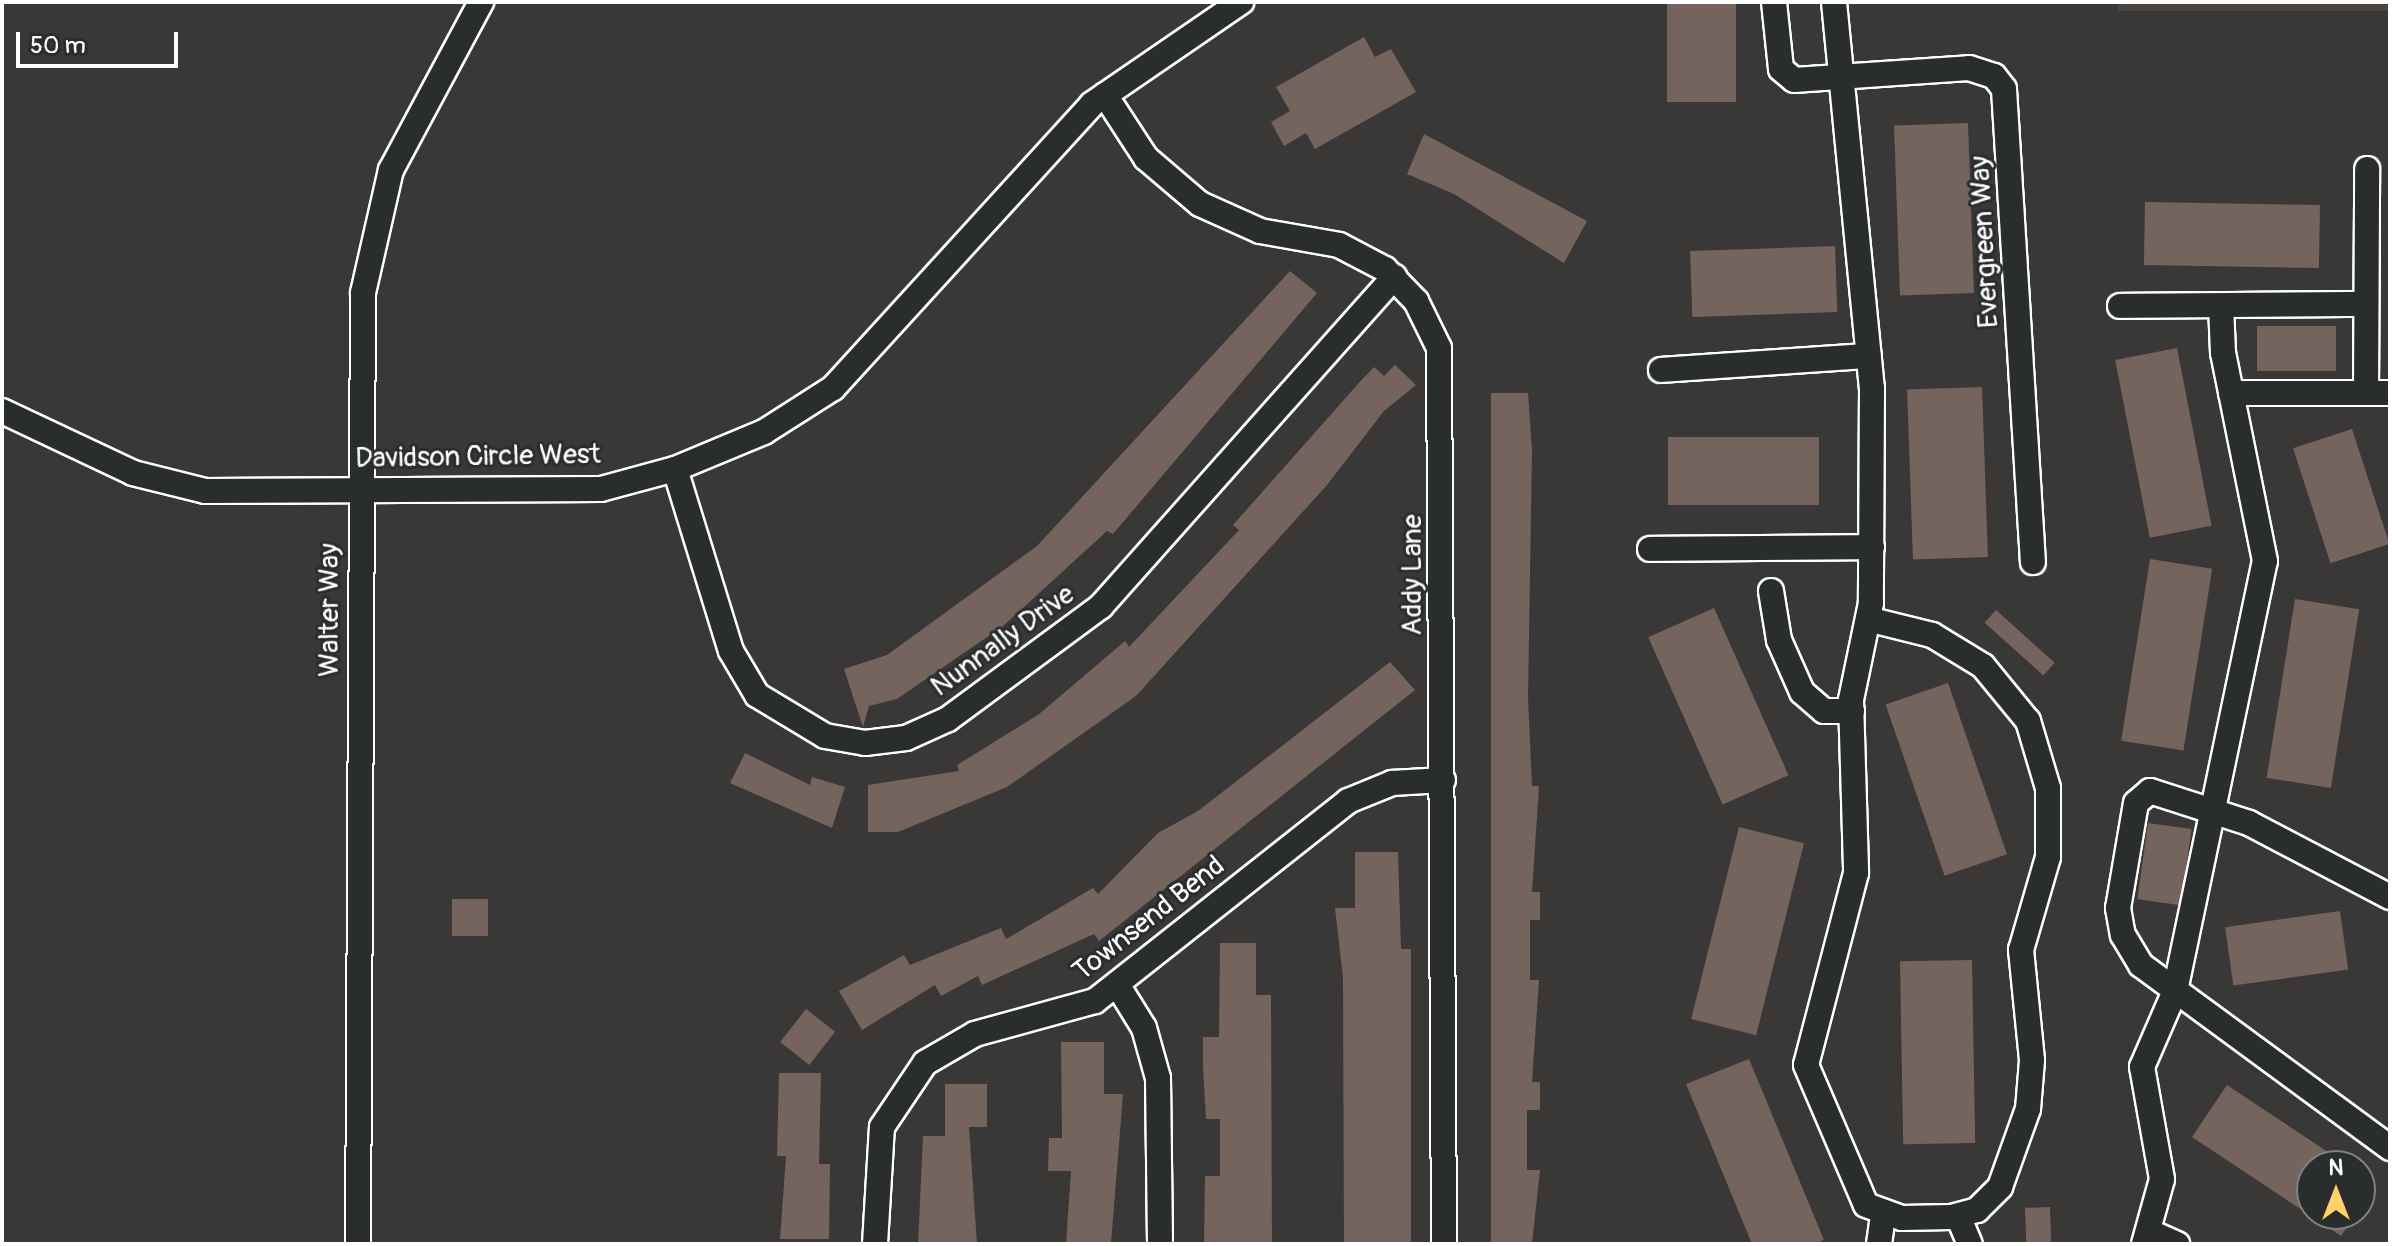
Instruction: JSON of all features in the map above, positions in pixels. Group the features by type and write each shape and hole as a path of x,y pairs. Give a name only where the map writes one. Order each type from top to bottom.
{"street":[{"name":"Walter Way","path":"358,1244 362,306 374,229 409,131 481,2"},
{"name":"Davidson Circle West","path":"2,411 133,473 205,491 601,489 675,469 764,432 833,388 974,230 1105,95 1241,2"},
{"name":"Evergreen Way","path":"1774,2 1783,73 1801,82 1969,68 1987,72 2004,89 2033,562"},
{"path":"1834,2 1869,356 1872,547 1868,619 1852,711 1856,873 1806,1065 1859,1194 1883,1215 1958,1216 1985,1205 2000,1187 2030,1102 2021,950 2048,857 2048,788 2028,721 1983,666 1932,635 1868,619"},
{"name":"Addy Lane","path":"1105,95 1146,158 1200,204 1260,231 1352,250 1394,277 1428,321 1444,382 1444,1244"},
{"path":"2231,393 2383,396 2366,304 2367,169"},
{"name":"Nunnally Drive","path":"675,469 731,651 757,695 825,736 865,743 906,738 948,719 1101,606 1394,277"},
{"path":"2120,306 2366,304"},
{"path":"2177,1244 2147,1238 2162,1179 2142,1067 2175,991 2265,548 2231,393 2221,306"},
{"path":"1661,370 1869,356"},
{"path":"1650,549 1872,547"},
{"path":"1771,591 1779,640 1802,692 1824,711 1852,711"},
{"name":"Townsend Bend","path":"875,1244 879,1138 916,1071 966,1038 1078,1009 1118,986 1348,801 1392,783 1443,780"},
{"path":"2390,897 2214,808 2156,791 2136,803 2119,923 2134,957 2175,991 2390,1148"},
{"path":"1118,986 1144,1028 1158,1078 1160,1244"},
{"path":"1879,1244 1883,1215"},
{"path":"1958,1216 1970,1244"}],"shaded area":[{"path":"2118,2 2390,2 2390,11 2118,11"}],"building":[{"path":"1667,2 1736,2 1736,102 1667,102"},
{"path":"1364,37 1375,57 1391,49 1416,92 1315,149 1306,133 1284,146 1271,122 1290,111 1276,87"},
{"path":"1968,123 1974,293 1900,295 1894,126"},
{"path":"1424,134 1587,221 1564,263 1454,194 1407,174"},
{"path":"2145,202 2320,205 2319,268 2144,265"},
{"path":"1835,246 1837,312 1692,317 1690,251"},
{"path":"1290,271 1317,293 1113,534 1107,531 1003,626 897,699 869,706 863,727 844,669 887,655 1037,546"},
{"path":"2257,326 2336,326 2336,371 2257,371"},
{"path":"2177,348 2212,526 2150,538 2115,360"},
{"path":"1395,365 1416,385 1384,411 1327,485 1136,696 1007,787 898,832 868,832 868,785 959,771 957,765 1038,715 1125,641 1129,647 1239,530 1233,525 1357,385 1374,367 1384,376"},
{"path":"1982,387 1988,557 1913,560 1907,390"},
{"path":"1491,393 1528,393 1532,451 1528,697 1532,786 1539,786 1532,892 1540,892 1540,920 1530,920 1530,980 1539,980 1532,1082 1540,1082 1540,1110 1527,1110 1527,1170 1540,1170 1532,1244 1491,1244"},
{"path":"2352,429 2389,544 2330,563 2293,448"},
{"path":"1668,437 1819,437 1819,505 1668,505"},
{"path":"2150,559 2212,569 2183,751 2121,741"},
{"path":"2295,599 2359,609 2331,788 2267,778"},
{"path":"1714,608 1788,775 1723,804 1648,637"},
{"path":"1996,610 2055,663 2043,675 1985,623"},
{"path":"1390,662 1415,690 1099,941 1094,934 982,985 978,976 941,996 935,985 862,1030 839,991 904,955 910,965 1001,928 1006,939 1093,888 1098,894 1158,833 1198,811"},
{"path":"1948,683 2007,854 1945,876 1886,704"},
{"path":"745,753 810,785 812,777 845,787 832,828 730,783"},
{"path":"2148,823 2192,829 2181,905 2137,899"},
{"path":"1739,827 1804,843 1756,1035 1691,1019"},
{"path":"1355,852 1398,852 1401,949 1411,949 1411,1244 1344,1244 1343,978 1335,908 1355,908"},
{"path":"452,899 488,899 488,936 452,936"},
{"path":"2340,911 2348,969 2233,986 2225,927"},
{"path":"1220,943 1256,943 1256,995 1271,995 1272,1244 1204,1244 1205,1176 1220,1176 1220,1119 1206,1119 1203,1037 1219,1037"},
{"path":"1972,960 1975,1143 1903,1144 1900,961"},
{"path":"806,1009 835,1032 809,1065 780,1042"},
{"path":"1061,1042 1104,1042 1104,1094 1123,1094 1111,1244 1066,1244 1071,1171 1048,1171 1049,1138 1062,1138"},
{"path":"1749,1059 1824,1240 1814,1244 1752,1244 1686,1084"},
{"path":"779,1073 821,1073 819,1164 830,1164 829,1239 780,1239 786,1156 777,1156"},
{"path":"945,1084 987,1084 987,1127 969,1127 977,1244 918,1244 923,1136 945,1136"},
{"path":"2227,1085 2325,1150 2296,1150 2296,1206 2192,1137"},
{"path":"2050,1207 2051,1244 2026,1244 2025,1208"}]}
